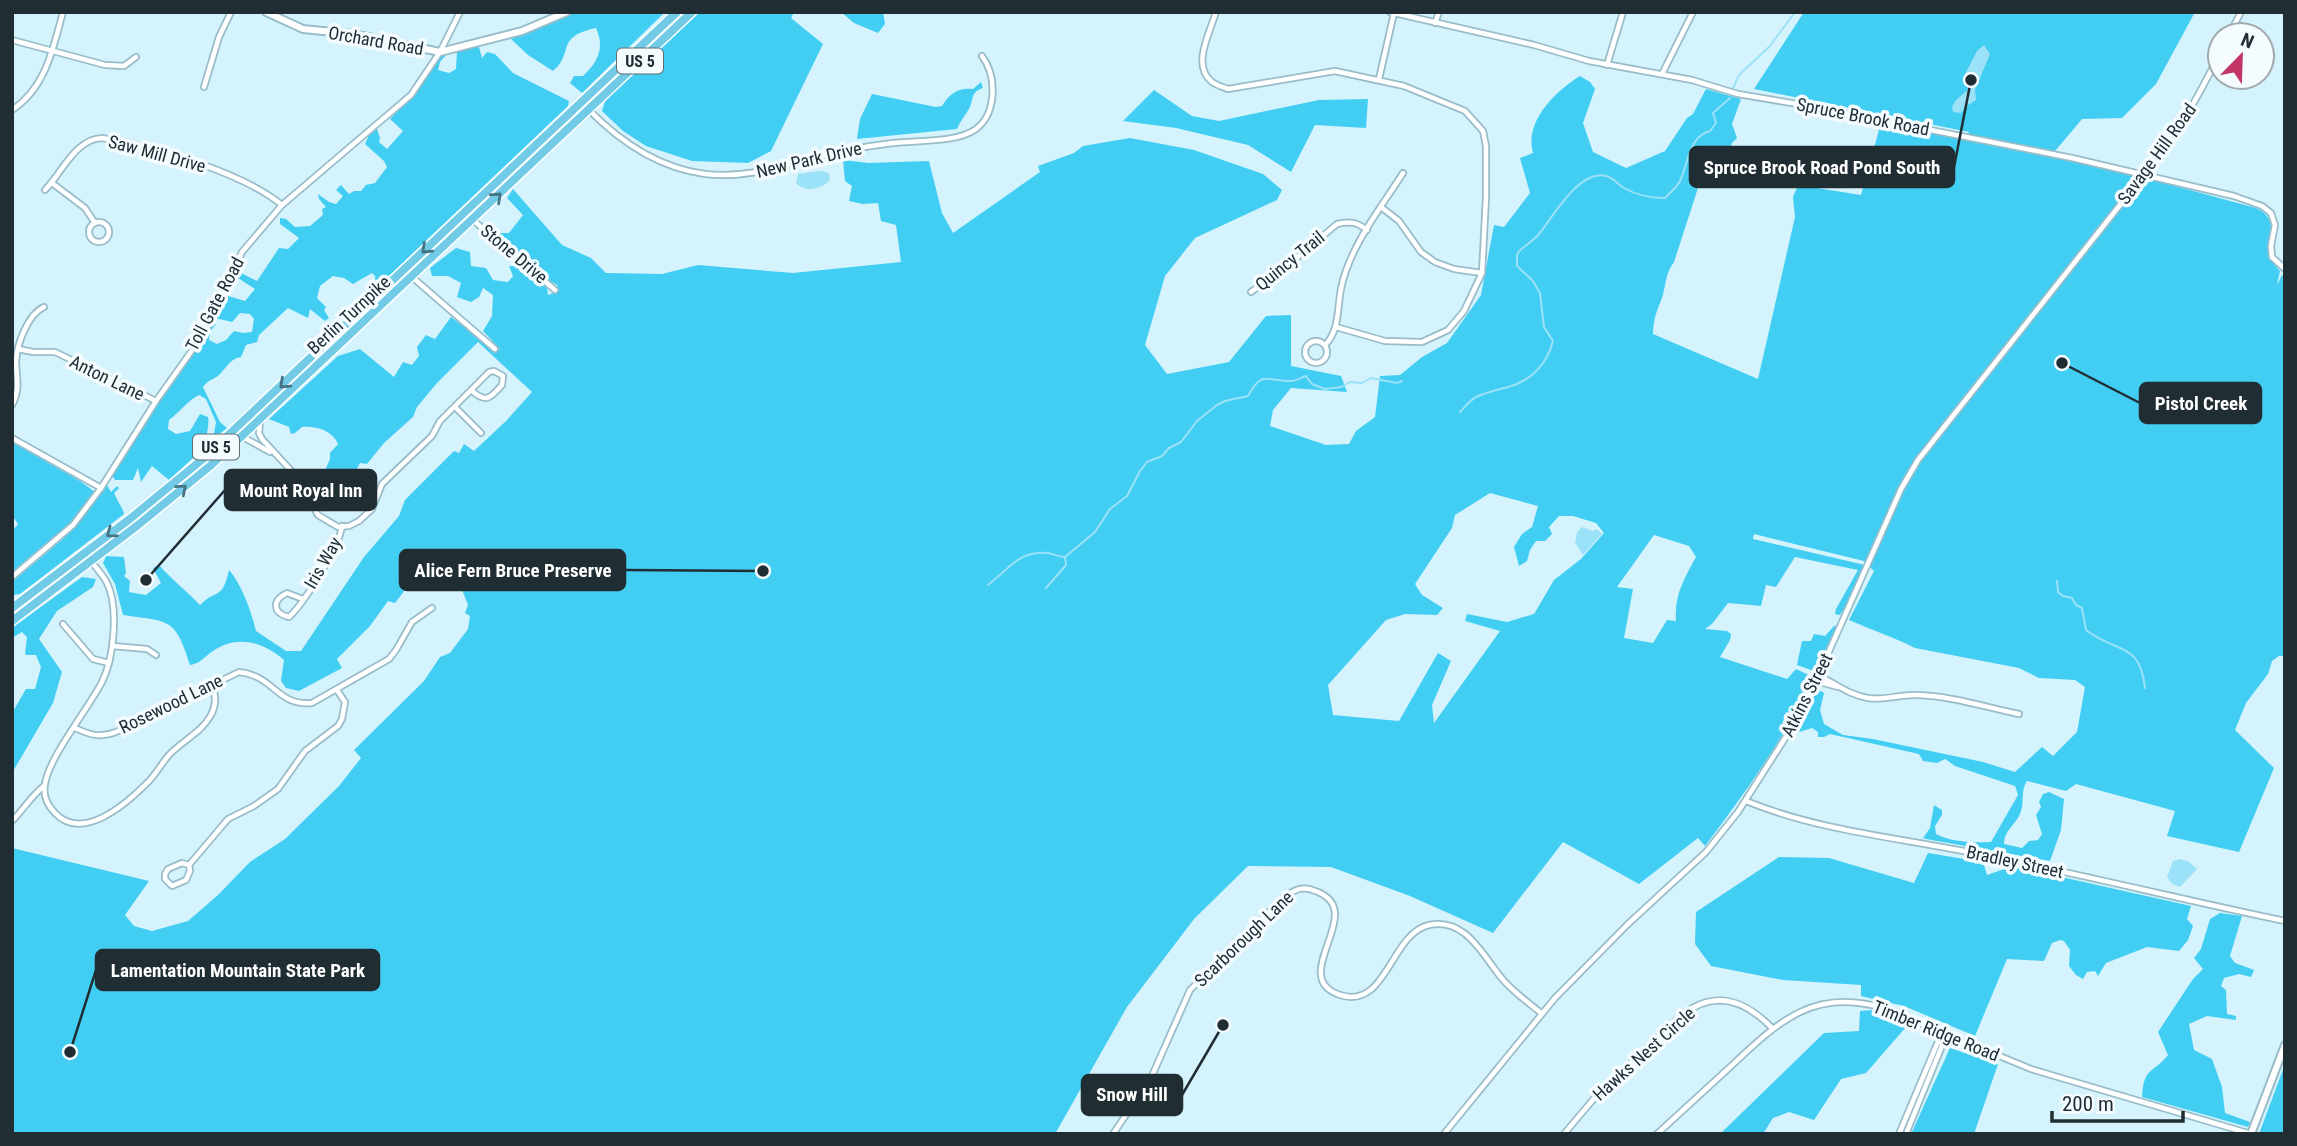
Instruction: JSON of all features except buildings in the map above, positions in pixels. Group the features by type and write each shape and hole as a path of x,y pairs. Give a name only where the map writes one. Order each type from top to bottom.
{"highway":[{"name":"Berlin Turnpike","path":"12,608 204,458 677,12"},
{"name":"Berlin Turnpike","path":"15,619 161,507 243,437 692,12"}],"street":[{"path":"12,110 23,102 39,82 52,51 63,12"},
{"path":"204,87 219,37 231,12"},
{"name":"Orchard Road","path":"266,12 303,29 353,34 440,52 522,31 567,12"},
{"name":"Toll Gate Road","path":"12,577 73,526 101,488 156,401 205,332 242,252 282,205 405,102 440,52 460,12"},
{"path":"1216,12 1202,56 1202,69 1212,82 1228,89 1335,71 1404,86 1465,111 1483,131 1486,146 1486,197 1482,273 1464,311 1448,330 1422,342 1385,341 1336,327"},
{"path":"1436,23 1439,12"},
{"path":"1607,65 1623,12"},
{"path":"1662,74 1693,12"},
{"path":"1379,79 1392,13"},
{"name":"Spruce Brook Road","path":"1392,13 1607,65 1692,80 1738,94 2146,174 2234,195 2268,209 2275,221 2272,257 2285,270"},
{"path":"12,40 105,65 124,66 136,57"},
{"name":"New Park Drive","path":"582,102 628,144 659,161 706,174 754,173 856,148 957,137 973,131 985,121 992,101 990,74 982,57"},
{"name":"Savage Hill Road","path":"2113,216 2191,110 2206,81"},
{"name":"Saw Mill Drive","path":"45,190 83,144 102,138 197,163 267,193 282,205"},
{"path":"1325,345 1315,340 1308,343 1304,350 1305,357 1314,363 1321,362 1326,356 1325,345 1336,327 1341,286 1354,253 1403,173"},
{"path":"52,183 85,208 95,223"},
{"path":"1381,207 1399,221 1421,252 1428,257 1454,269 1482,273"},
{"name":"Atkins Street","path":"1444,1134 1567,984 1706,852 1746,801 1803,710 1900,489 1918,460 1934,436 2113,216"},
{"name":"Stone Drive","path":"473,219 555,290"},
{"path":"95,223 102,223 108,229 108,236 102,241 95,241 90,236 89,229 95,223"},
{"name":"Quincy Trail","path":"1251,292 1337,224 1357,223 1367,229"},
{"path":"404,270 495,349"},
{"path":"12,405 18,387 18,349 33,315 44,307"},
{"name":"Anton Lane","path":"18,349 55,352 156,401"},
{"path":"260,421 259,433 274,454 296,476 318,515 326,521 342,526 359,521 372,509 382,484 432,436 436,427 489,372 494,371 503,376 502,385 486,399 480,398 472,391"},
{"path":"455,407 481,433"},
{"path":"243,437 274,454"},
{"path":"12,438 101,488"},
{"name":"Iris Way","path":"303,599 287,593 279,597 275,608 289,617 303,599 339,541 342,526"},
{"path":"91,561 107,583 113,603 109,663 103,680 50,769 45,785 46,800 55,814 69,823 85,824 103,818 147,784 170,754 197,733 211,715 216,702 212,684"},
{"path":"12,608 15,619"},
{"name":"Rosewood Lane","path":"75,727 91,735 104,736 116,732 239,672 264,679 287,699 298,704 312,703 389,659 412,622 432,608"},
{"path":"63,624 93,659 109,663"},
{"path":"111,646 147,649 156,655"},
{"path":"1818,678 1868,698 1889,699 1912,694 1938,696 2019,714"},
{"path":"189,865 182,863 167,869 164,874 168,883 172,886 186,880 190,871 189,865 228,819 278,789 305,751 338,726 345,702 337,690"},
{"path":"12,821 45,785"},
{"name":"Bradley Street","path":"1746,801 1824,827 1992,856 2285,922"},
{"name":"Scarborough Lane","path":"1113,1134 1150,1078 1190,990 1284,897 1297,888 1314,890 1326,896 1335,909 1335,928 1320,968 1323,983 1334,993 1361,997 1373,989 1406,942 1417,931 1429,925 1443,925 1458,928 1472,939 1508,986 1541,1013"},
{"name":"Hawks Nest Circle","path":"1564,1134 1597,1095 1694,1006 1719,1001 1737,1003 1754,1011 1772,1028"},
{"name":"Timber Ridge Road","path":"1657,1134 1772,1028 1792,1015 1814,1007 1835,1002 1856,1002 1886,1009 2031,1069 2251,1134"},
{"path":"1906,1134 1931,1066 1942,1046 1944,1033"},
{"path":"2251,1134 2285,1045"},
{"path":"1899,1134 1916,1105"}],"shaded area":[{"path":"573,12 665,12 582,93 570,83 574,76 583,76 596,60 600,42 596,28 575,36 570,41 563,58 553,71 528,55 511,39"},
{"path":"700,12 794,12 791,18 823,44 771,151 748,163 692,161 646,146 623,131 602,111 610,94"},
{"path":"841,12 883,12 885,24 878,33 854,23"},
{"path":"1804,12 2195,12 2156,84 2122,118 2082,119 2050,157 2131,174 2256,208 2270,221 2269,252 2280,271 2277,285 2282,275 2285,277 2285,656 2279,656 2272,661 2268,674 2246,703 2235,730 2274,768 2239,852 2167,836 2175,811 2076,784 2066,791 2027,781 2020,814 2004,839 2004,844 2022,848 2029,841 2038,840 2042,834 2036,815 2041,807 2039,802 2043,794 2049,792 2064,799 2061,830 2050,861 1923,838 1930,828 1934,805 1942,810 1935,826 1936,834 1948,839 1991,842 2018,795 2015,786 1955,766 1945,759 1937,763 1923,761 1919,754 1830,734 1818,737 1818,732 1812,728 1793,734 1817,689 1824,693 1820,710 1824,724 1843,735 1983,762 2015,772 2042,747 2053,756 2077,732 2085,687 2075,680 2039,678 2019,668 1915,648 1849,620 1874,571 1864,561 1754,534 1753,539 1865,565 1840,615 1835,614 1836,609 1858,570 1795,557 1776,587 1766,585 1761,606 1728,603 1705,629 1727,631 1731,634 1720,657 1787,679 1796,669 1813,677 1777,743 1705,846 1698,838 1639,884 1563,842 1493,933 1410,896 1331,867 1248,866 1194,919 1127,1007 1055,1134 12,1134 12,848 149,881 125,915 134,926 152,931 188,921 250,862 285,839 339,786 361,758 354,750 424,681 440,657 450,653 468,629 470,616 465,613 468,605 459,582 445,582 438,573 417,577 395,603 388,601 370,626 337,659 342,668 299,691 286,688 281,681 284,660 268,649 250,642 222,646 190,665 175,630 161,621 123,615 115,584 103,563 106,556 124,557 124,576 130,581 129,592 146,595 161,583 153,568 159,565 200,605 221,590 229,570 246,599 256,631 286,651 301,651 364,557 399,516 405,500 454,451 459,453 464,444 474,451 532,392 478,342 437,383 417,407 413,417 384,443 367,464 360,463 342,491 324,498 316,491 330,453 338,444 335,439 328,432 313,427 302,427 291,434 289,427 269,419 338,356 360,349 394,377 403,362 412,365 419,356 417,347 426,335 435,339 451,317 497,351 500,349 483,331 492,316 493,295 483,288 479,297 471,302 457,297 461,283 448,276 432,276 430,268 456,248 470,252 471,266 486,268 493,280 508,282 513,276 509,266 516,266 547,288 548,295 559,291 557,285 536,273 484,226 485,223 500,233 509,233 523,215 507,198 513,189 562,245 591,258 606,273 662,274 698,265 793,273 901,262 896,225 881,221 878,203 849,201 852,186 845,181 843,160 868,163 929,161 942,213 953,233 1040,172 1038,166 1074,153 1083,146 1130,138 1194,150 1263,174 1282,190 1277,200 1195,238 1165,276 1145,345 1167,374 1229,362 1266,316 1291,315 1291,366 1341,376 1347,392 1291,388 1273,410 1270,426 1326,445 1349,444 1356,431 1375,417 1380,376 1400,375 1422,357 1447,343 1481,295 1494,225 1504,227 1530,193 1520,158 1533,153 1533,130 1544,108 1561,90 1580,76 1595,89 1583,123 1593,152 1626,168 1665,151 1687,118 1693,114 1706,89 1741,99 1732,124 1737,138 1732,143 1724,163 1729,171 1729,178 1721,180 1722,188 1698,188 1668,274 1653,334 1758,379 1795,217 1793,197 1798,185 1861,195 1879,130 1874,122 1966,139 1969,132 1754,89","holes":["1490,493 1538,506 1532,527 1522,534 1514,547 1519,566 1527,561 1536,541 1545,541 1552,534 1549,527 1559,516 1573,516 1596,523 1604,533 1581,559 1554,580 1534,614 1507,622 1467,614 1465,621 1500,631 1434,723 1432,705 1451,661 1438,653 1399,721 1333,715 1328,685 1386,620 1405,614 1437,615 1443,608 1422,595 1415,584 1452,528 1455,515","1654,535 1689,546 1696,557 1678,595 1676,621 1667,620 1653,643 1624,638 1633,589 1617,587"]},
{"path":"1984,45 1990,54 1975,90 1976,100 1961,113 1953,112 1952,107 1956,100 1970,88 1963,82 1963,78 1977,51"},
{"path":"477,46 482,58 487,52 495,54 513,73 569,101 568,106 390,275 376,284 372,273 353,284 344,278 333,276 320,286 317,298 326,307 324,310 329,318 325,321 310,309 308,318 288,308 259,335 257,342 246,345 241,357 231,362 203,387 220,422 227,428 213,439 216,422 206,399 199,395 169,420 168,429 176,434 190,431 200,414 208,417 206,446 169,480 152,466 141,482 138,468 133,480 115,480 112,475 153,408 212,322 216,324 210,332 209,340 217,344 226,340 234,331 252,332 254,319 250,314 240,313 232,322 215,318 225,295 245,301 255,289 238,278 241,273 257,281 279,248 288,249 299,238 280,224 280,218 286,219 295,227 310,226 323,215 322,209 326,207 318,194 336,204 343,196 336,190 341,185 349,194 375,183 387,167 365,144 369,135 377,129 379,142 387,149 403,131 390,119 412,97 441,55 446,55 438,70 449,73 456,69 457,52"},
{"path":"981,82 983,88 975,93 957,129 857,139 860,119 872,94 936,107 942,106 954,92 973,89"},
{"path":"1154,90 1192,116 1219,121 1319,100 1368,99 1366,128 1315,125 1291,172 1248,145 1176,128 1123,121"},
{"path":"827,172 830,176 829,181 822,186 808,189 796,183 798,174"},
{"path":"12,442 95,492 77,517 12,572 12,531 18,524 12,515"},
{"path":"107,485 111,492 117,486 119,488 114,493 124,514 20,594 12,595 12,582 63,539"},
{"path":"1582,527 1593,531 1597,529 1602,534 1583,555 1575,543 1577,532"},
{"path":"82,577 96,579 93,587 57,611 39,639 62,672 53,703 12,773 12,713 26,689 35,689 41,667 36,655 25,653 27,637 22,632 12,638 12,628"},
{"path":"1835,625 1836,631 1816,669 1797,665 1802,641 1811,641 1814,634 1825,636"},
{"path":"1928,853 1983,862 1987,875 2013,866 2041,877 2066,878 2191,906 2187,919 2193,926 2188,940 2179,951 2147,947 2106,963 2098,976 2095,971 2087,972 2083,979 2069,966 2070,950 2064,941 2052,943 2044,961 2007,959 1975,1036 1904,1006 1861,996 1861,985 1783,980 1711,966 1695,944 1696,912 1779,857 1829,858 1914,883"},
{"path":"2173,861 2188,861 2197,869 2180,887 2172,884 2167,877"},
{"path":"2220,913 2242,916 2230,956 2235,963 2254,970 2251,977 2239,974 2224,978 2221,986 2226,990 2227,1014 2236,1016 2236,1020 2207,1016 2189,1024 2194,1050 2212,1059 2222,1087 2225,1113 2250,1122 2248,1127 2142,1097 2147,1075 2168,1055 2158,1032 2193,979 2203,969 2194,958 2201,949 2210,919"},
{"path":"1860,1011 1894,1014 1904,1019 1906,1027 1866,1073 1841,1079 1814,1120 1789,1112 1773,1118 1763,1134 1720,1134 1824,1033 1859,1031"},
{"path":"1950,1048 1998,1064 1974,1134 1911,1134"},
{"path":"2285,1064 2285,1134 2259,1134"}],"waterway":[{"path":"1733,88 1739,75 1770,46 1795,12"},
{"path":"1460,412 1476,397 1524,381 1531,376 1547,357 1553,341 1544,327 1540,293 1533,281 1517,266 1519,251 1539,234 1577,187 1596,176 1609,177 1624,188 1639,194 1665,198 1680,181 1693,145 1716,123 1713,113 1730,98"},
{"path":"1046,588 1066,565 1065,557 1095,532 1110,509 1127,496 1147,462 1162,456 1169,448 1181,442 1197,421 1217,405 1248,396 1257,383 1265,379 1291,381 1306,376 1312,384 1325,389 1341,387 1350,382 1362,383 1371,378 1397,383 1402,381"},
{"path":"988,585 1029,554 1048,553 1065,557"},
{"path":"2057,581 2058,592 2072,598 2076,605 2082,608 2086,630 2125,650 2138,662 2145,688"}],"place":[{"name":"Spruce Brook Road Pond South","path":"1971,80"},
{"name":"Pistol Creek","path":"2062,363"},
{"name":"Alice Fern Bruce Preserve","path":"763,571"},
{"name":"Mount Royal Inn","path":"146,580"},
{"name":"Snow Hill","path":"1223,1025"},
{"name":"Lamentation Mountain State Park","path":"70,1052"}]}
